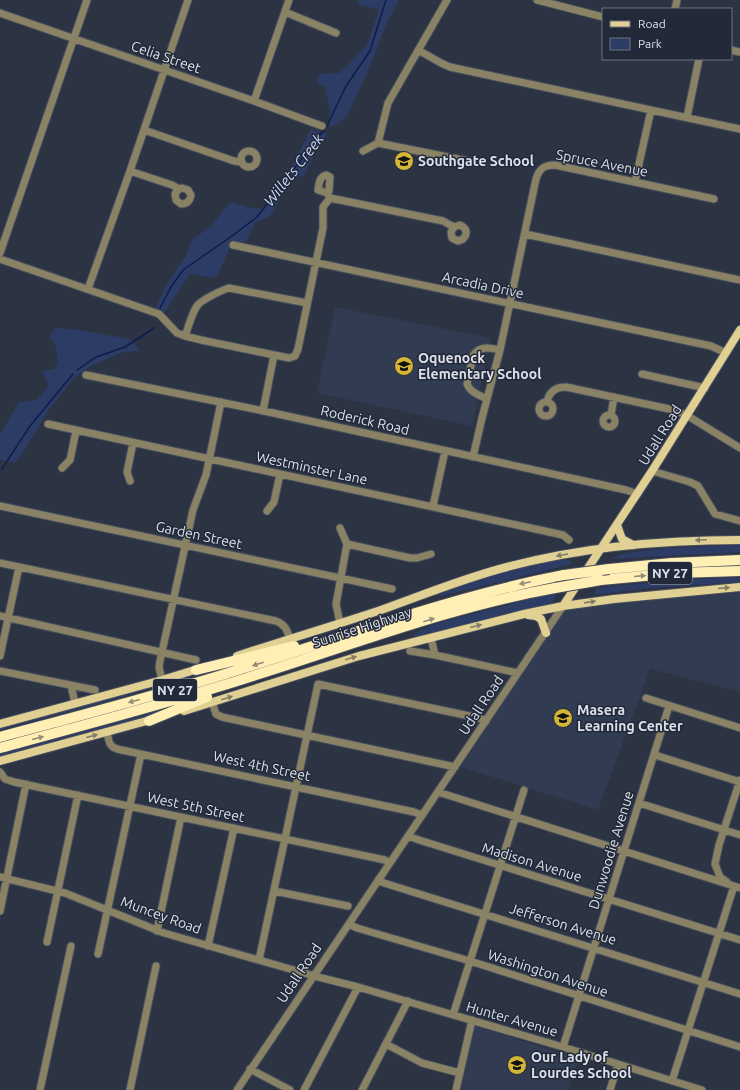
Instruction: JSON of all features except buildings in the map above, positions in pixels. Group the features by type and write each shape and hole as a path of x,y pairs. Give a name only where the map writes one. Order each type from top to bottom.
{"highway":[{"name":"Sunrise Highway","path":"0,737 166,692 478,594 515,585 609,569 665,563 740,560"},
{"name":"Sunrise Highway","path":"0,748 177,700 458,611 512,597 601,580 669,573 740,571"},
{"path":"196,665 348,635"},
{"path":"149,721 222,692 257,675"}],"main road":[{"name":"Udall Road","path":"563,606 638,494 688,416 740,330"},
{"path":"617,525 622,539 634,545"},
{"path":"601,549 681,541 740,540"},
{"name":"Sunrise Highway","path":"0,724 162,680 196,665 340,624 491,571 546,558 601,549"},
{"name":"Sunrise Highway","path":"0,761 149,721 344,660 524,614 563,606 623,598 740,587"},
{"path":"524,614 540,618 543,622 546,634"}],"street":[{"path":"0,253 87,0"},
{"path":"88,290 188,0"},
{"path":"254,101 289,0"},
{"path":"378,143 388,103 446,0"},
{"path":"537,0 602,17"},
{"path":"285,12 336,33"},
{"name":"Celia Street","path":"0,13 322,126"},
{"path":"418,50 450,67 740,129"},
{"path":"687,117 699,60"},
{"path":"635,182 651,110"},
{"path":"144,130 234,161 242,162"},
{"path":"363,151 378,143 473,162"},
{"name":"Spruce Avenue","path":"473,457 500,350 538,174 545,166 557,165 714,199"},
{"path":"130,171 172,185 179,189"},
{"path":"0,259 159,314 177,332 185,336 289,358 294,356 298,349 323,228 323,207 328,196 443,221 454,227"},
{"path":"525,234 740,280"},
{"name":"Arcadia Drive","path":"233,245 711,346 726,353"},
{"path":"185,336 198,305 229,288 307,303"},
{"path":"487,399 468,388 467,384 473,356 474,353 481,348 500,350"},
{"path":"263,411 274,356"},
{"path":"642,374 705,388"},
{"name":"Roderick Road","path":"86,375 263,411 626,490 638,494"},
{"path":"547,402 554,389 559,387 674,410 688,416 740,448"},
{"path":"611,415 614,397"},
{"path":"162,680 159,664 174,600 192,510 203,484 210,460 221,402"},
{"name":"Westminster Lane","path":"48,424 210,460 433,506 563,535 568,540"},
{"path":"62,468 70,460 76,431"},
{"path":"130,481 128,472 133,443"},
{"path":"433,506 445,451"},
{"path":"652,472 690,482 698,486 715,514 740,520"},
{"path":"267,510 274,502 280,474"},
{"name":"Garden Street","path":"0,506 392,589"},
{"path":"340,528 347,544 336,607 340,624"},
{"path":"347,544 410,558 417,558 431,554"},
{"path":"0,563 276,621 282,623 286,627 290,639"},
{"path":"0,656 19,567"},
{"name":"Udall Road","path":"237,1090 518,673 546,634 563,606"},
{"path":"0,616 162,652 196,665"},
{"path":"431,638 435,655"},
{"path":"410,651 518,673"},
{"path":"0,670 95,690"},
{"path":"260,960 318,684 479,718 486,721"},
{"path":"71,686 75,703"},
{"path":"646,698 740,728"},
{"path":"212,702 215,712 219,716 455,767"},
{"name":"Dunwoodie Avenue","path":"563,1047 670,706"},
{"name":"West 4th Street","path":"107,732 109,742 112,747 414,812 422,815"},
{"path":"98,954 141,754"},
{"path":"655,754 740,781 724,829 715,864 720,877 738,887"},
{"name":"West 5th Street","path":"0,772 6,779 26,784 390,862"},
{"path":"0,910 3,878 26,784"},
{"path":"453,1015 524,790"},
{"path":"438,792 738,887"},
{"path":"47,942 78,795"},
{"path":"639,803 740,835"},
{"path":"157,931 181,817"},
{"path":"208,946 234,828"},
{"name":"Madison Avenue","path":"408,836 740,940"},
{"name":"Muncey Road","path":"3,878 58,891 157,931 314,976"},
{"name":"Jefferson Avenue","path":"378,880 386,884 740,994"},
{"path":"672,1081 718,934 738,887"},
{"path":"274,891 348,906"},
{"name":"Washington Avenue","path":"349,924 357,928 470,961 740,1047"},
{"path":"40,1090 71,946"},
{"path":"130,1090 156,966"},
{"name":"Hunter Avenue","path":"314,976 358,987 472,1020 618,1064 690,1088 702,1090"},
{"path":"304,1090 358,987"},
{"path":"362,1090 408,1002"},
{"path":"456,1090 472,1020"},
{"path":"386,1044 422,1063 460,1073"},
{"path":"610,1090 618,1064"},
{"path":"250,1069 290,1090"}],"shaded area":[{"name":"Oquenock Elementary School","path":"335,307 491,338 472,426 317,393"},
{"name":"Masera Learning Center","path":"740,588 740,692 650,669 598,810 461,767 548,633 570,605"},
{"name":"Our Lady of Lourdes School","path":"475,1026 580,1059 572,1074 569,1090 461,1090"}],"green space":[{"path":"358,0 399,0 387,23 369,69 347,116 336,125 330,126 329,107 325,87 317,83 319,74 340,73 367,45 379,9 358,5"},
{"path":"311,129 327,134 315,152 304,176 295,178 282,195 272,214 255,223 246,241 232,242 218,275 212,278 190,274 165,312 156,308 166,285 185,257 192,240 211,226 232,202 261,209 287,182 292,167"},
{"path":"55,328 72,329 130,339 141,351 123,352 93,365 73,379 48,411 15,463 0,460 0,434 19,402 37,400 49,385 42,371 54,369 58,364 55,344 49,338"},
{"path":"740,545 740,552 611,559 621,554 665,548"},
{"path":"558,560 570,560 572,564 441,596 439,594 493,573"},
{"path":"712,578 740,578 740,582 651,588 594,595 596,589 609,586"},
{"path":"557,594 550,606 421,636 412,636 429,627 452,619 534,598"},
{"path":"234,664 102,703 0,730 0,726 214,666"},
{"path":"173,707 143,719 0,757 0,754"}],"waterway":[{"name":"Willets Creek","path":"160,308 171,287 183,270 257,217 327,126 346,86 370,51 386,0"},
{"name":"Willets Creek","path":"77,370 96,357 125,347 154,328"},
{"name":"Willets Creek","path":"2,469 30,426 73,374"}],"place":[{"name":"Southgate School","path":"404,161"},
{"name":"Oquenock Elementary School","path":"404,366"},
{"name":"Masera Learning Center","path":"563,718"},
{"name":"Our Lady of Lourdes School","path":"517,1065"}]}
